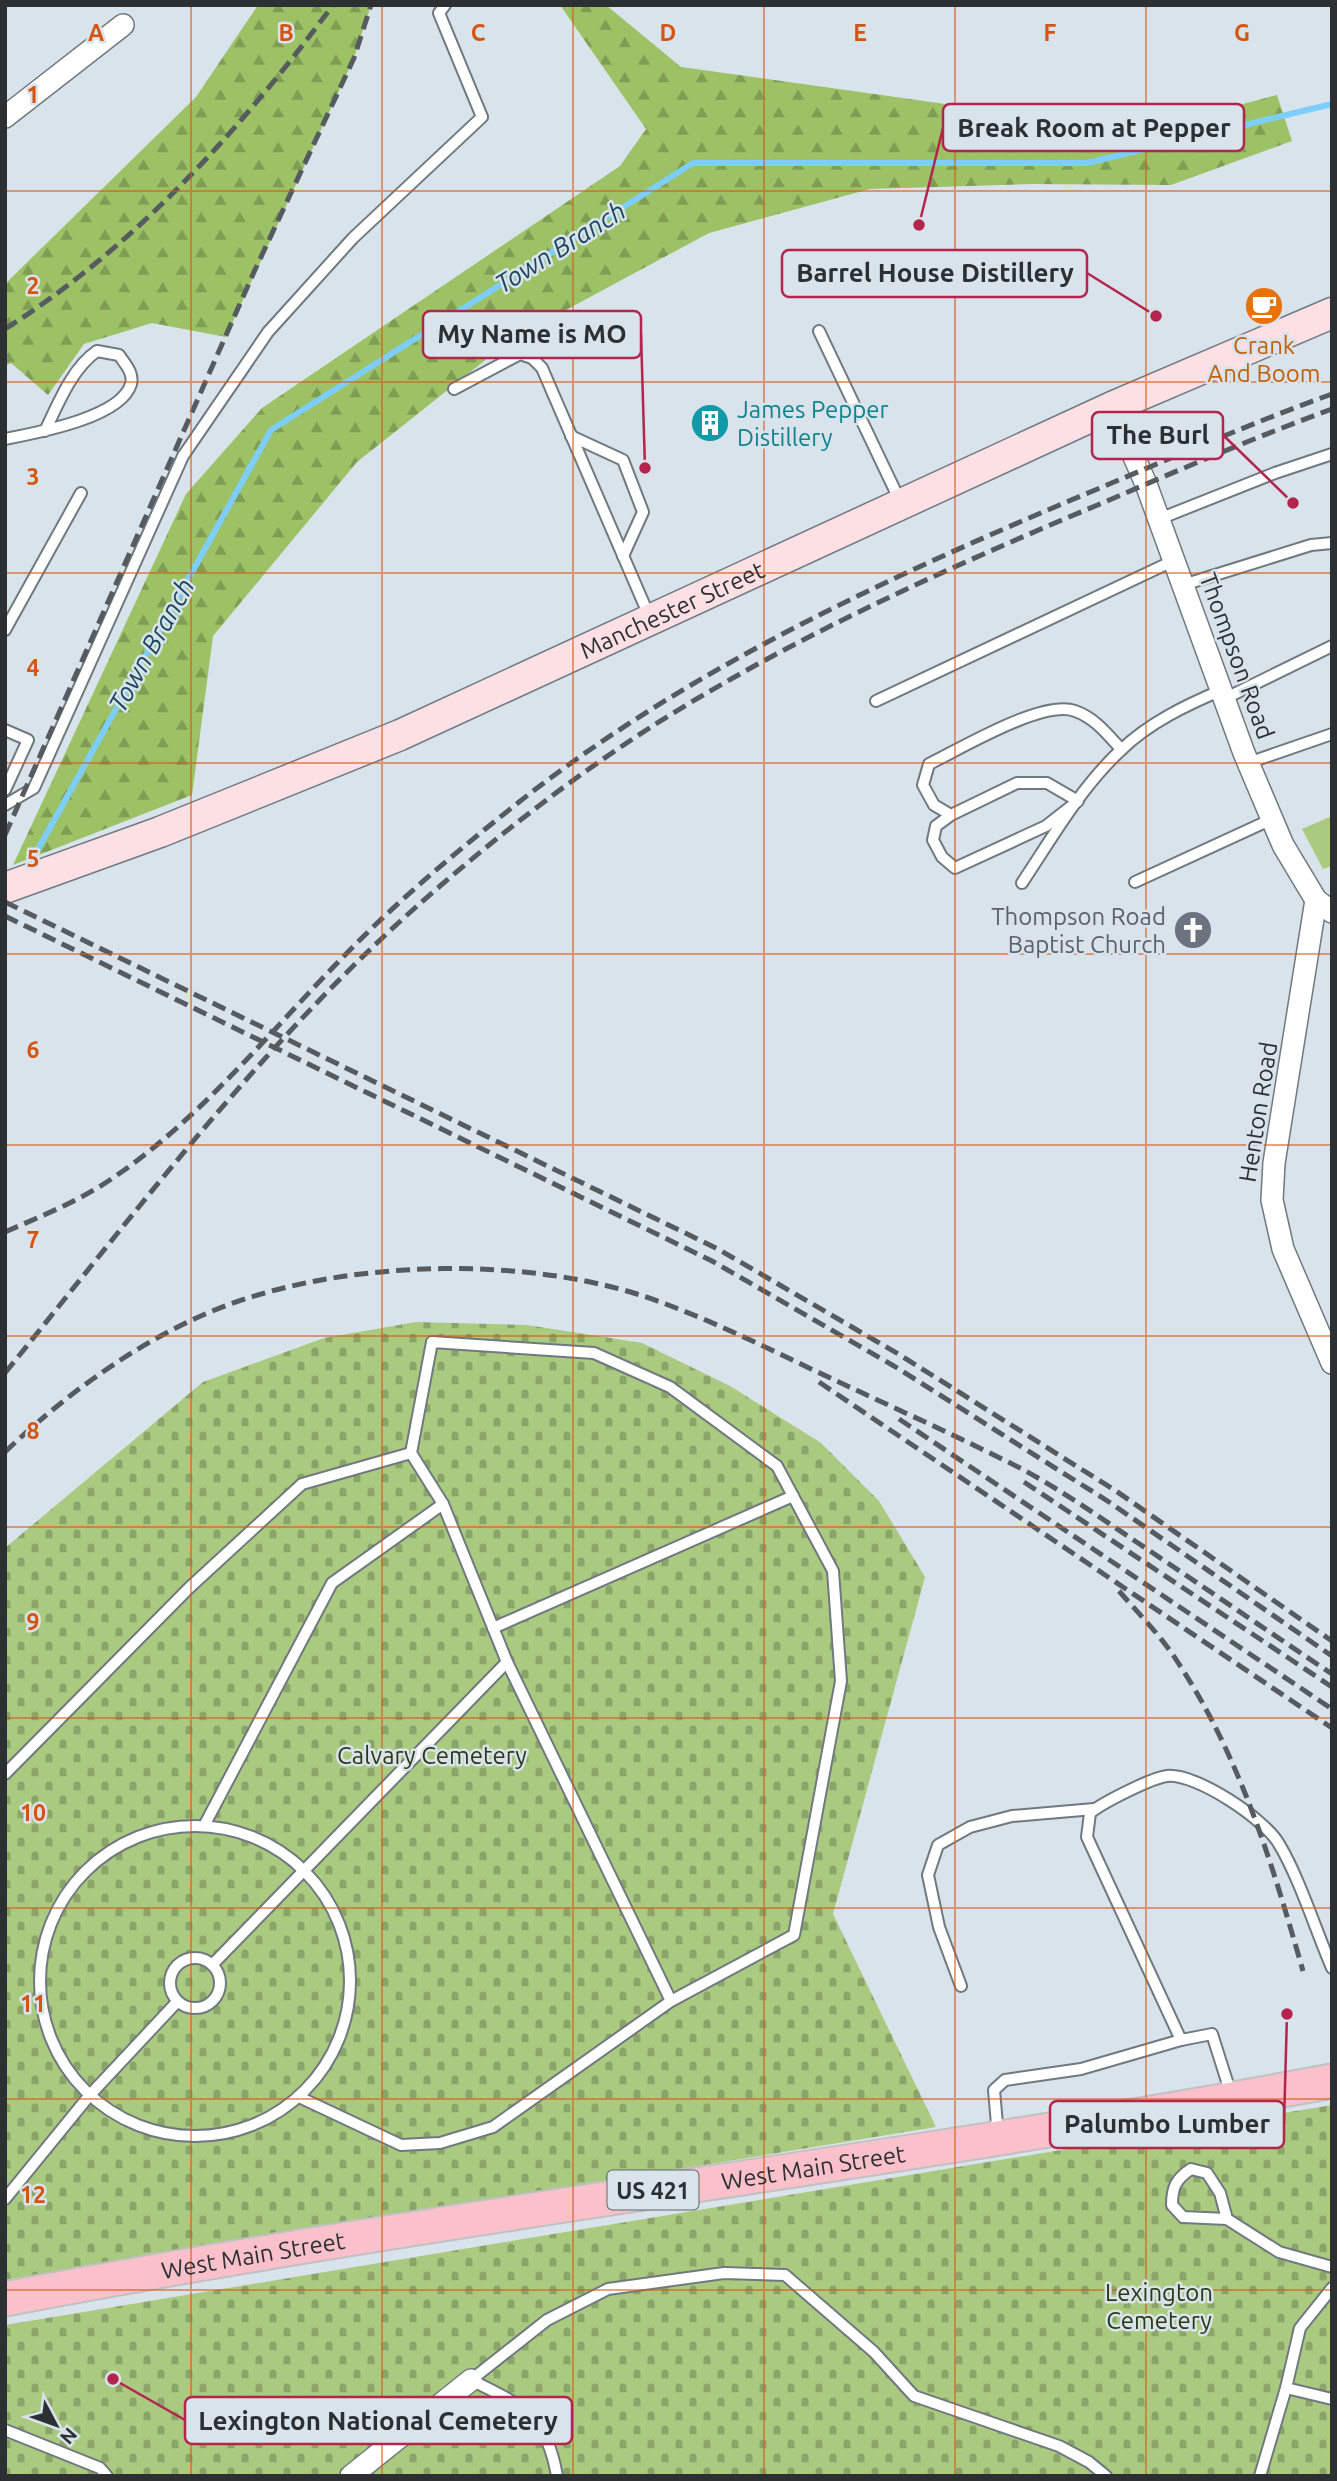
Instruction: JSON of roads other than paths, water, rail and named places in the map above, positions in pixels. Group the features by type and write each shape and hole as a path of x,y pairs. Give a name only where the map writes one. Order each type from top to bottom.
{"main road":[{"name":"Manchester Street","path":"5,888 160,832 400,735 1112,407 1332,313"},
{"name":"West Main Street","path":"5,2299 165,2269 999,2138 1321,2084"}],"street":[{"path":"5,117 123,25"},
{"name":"Thompson Road","path":"1112,407 1175,560 1248,763 1272,819 1324,906"},
{"name":"Henton Road","path":"1324,906 1274,1163 1272,1200 1283,1249 1332,1363"},
{"path":"351,2476 471,2379"}],"lane":[{"path":"5,805 34,788 183,456 268,332 354,238 482,117 439,13 445,5"},
{"path":"819,331 902,504"},
{"path":"5,439 45,430 96,416 123,395 131,385 131,372 120,355 97,351 88,357 65,391 45,430"},
{"path":"454,389 520,354 532,358 542,368 651,621"},
{"path":"572,436 623,460 643,512 623,556"},
{"path":"1159,519 1275,473 1332,454"},
{"path":"5,629 81,493"},
{"path":"1183,585 1311,545 1332,543"},
{"path":"876,701 1175,560"},
{"path":"1021,883 1078,801 1121,749 1186,705 1224,694 1332,646"},
{"path":"951,815 934,806 923,785 929,764 1045,710 1073,710 1084,715 1095,721 1121,749"},
{"path":"5,730 28,740 5,790"},
{"path":"1248,763 1332,734"},
{"path":"1017,783 1047,783 1078,801 1046,826 955,868 942,857 933,840 936,826 951,815 1017,783"},
{"path":"1135,882 1272,819"},
{"path":"299,2097 401,2145 440,2143 494,2127 671,2001 794,1935 841,1681 833,1572 777,1466 670,1387 594,1353 432,1342 411,1453 443,1504 507,1662 671,2001"},
{"path":"5,1774 189,1588 302,1484 411,1453"},
{"path":"493,1628 793,1496"},
{"path":"204,1826 332,1583 443,1504"},
{"path":"212,1965 507,1662"},
{"path":"1181,2040 1087,1837 1090,1813 1100,1804 1167,1776 1193,1780 1256,1818 1279,1843 1332,1968"},
{"path":"961,1986 939,1927 928,1875 938,1845 970,1826 1012,1816 1094,1809"},
{"path":"204,1826 241,1832 275,1847 304,1870 334,1910 349,1959 349,1997 348,2010 331,2057 299,2097 261,2122 216,2136 171,2135 127,2122 89,2096 60,2059 43,2014 40,1967 52,1921 77,1880 113,1849 157,1830 204,1826"},
{"path":"198,1958 212,1965 218,1972 220,1989 210,2004 193,2009 177,2002 169,1980 176,1966 198,1958"},
{"path":"5,2199 89,2096 177,2002"},
{"path":"999,2138 994,2090 1005,2080 1081,2069 1181,2040 1212,2034 1231,2098"},
{"path":"1227,2219 1220,2193 1207,2173 1191,2169 1178,2178 1172,2190 1172,2205 1183,2217 1227,2219 1279,2252 1332,2267"},
{"path":"557,2476 553,2453 540,2423 518,2403 471,2379 547,2320 608,2289 723,2273 785,2275 874,2353 914,2396 1059,2446 1106,2476"},
{"path":"1260,2476 1286,2388 1300,2328 1332,2288"},
{"path":"1286,2388 1332,2399"},
{"path":"5,2430 100,2468 107,2476"}],"waterway":[{"name":"Town Branch","path":"27,869 271,430 693,163 1087,163 1332,104"}],"railway":[{"path":"5,329 53,297 98,261 184,182 262,96 333,5"},
{"path":"5,835 254,272 354,58 371,5"},
{"path":"5,1232 99,1187 166,1137 227,1080 364,936 432,874 528,795 592,748 659,705 798,626 942,556 1209,442 1332,394"},
{"path":"5,1373 201,1132 305,1016 359,960 416,907 476,855 571,782 636,736 722,684 884,600 1163,477 1332,409"},
{"path":"5,902 718,1249 900,1355 1116,1491 1332,1641"},
{"path":"5,916 712,1261 894,1366 1109,1502 1332,1656"},
{"path":"5,1452 59,1405 118,1361 182,1325 248,1298 293,1286 391,1271 493,1270 592,1282 637,1294 715,1324 1022,1469 1093,1513 1332,1674"},
{"path":"819,1382 1332,1728"},
{"path":"899,1419 1332,1709"},
{"path":"1024,1482 1332,1687"},
{"path":"1119,1591 1171,1652 1219,1734 1252,1811 1303,1971"}],"place":[{"name":"Break Room at Pepper","path":"919,225"},
{"name":"Crank And Boom","path":"1264,306"},
{"name":"Barrel House Distillery","path":"1156,316"},
{"name":"James Pepper Distillery","path":"710,423"},
{"name":"My Name is MO","path":"645,468"},
{"name":"The Burl","path":"1293,503"},
{"name":"Thompson Road Baptist Church","path":"1193,930"},
{"name":"Palumbo Lumber","path":"1287,2014"},
{"name":"Lexington National Cemetery","path":"113,2379"}],"park label":[{"name":"Calvary Cemetery","path":"432,1755"},
{"name":"Lexington Cemetery","path":"1159,2306"}]}
